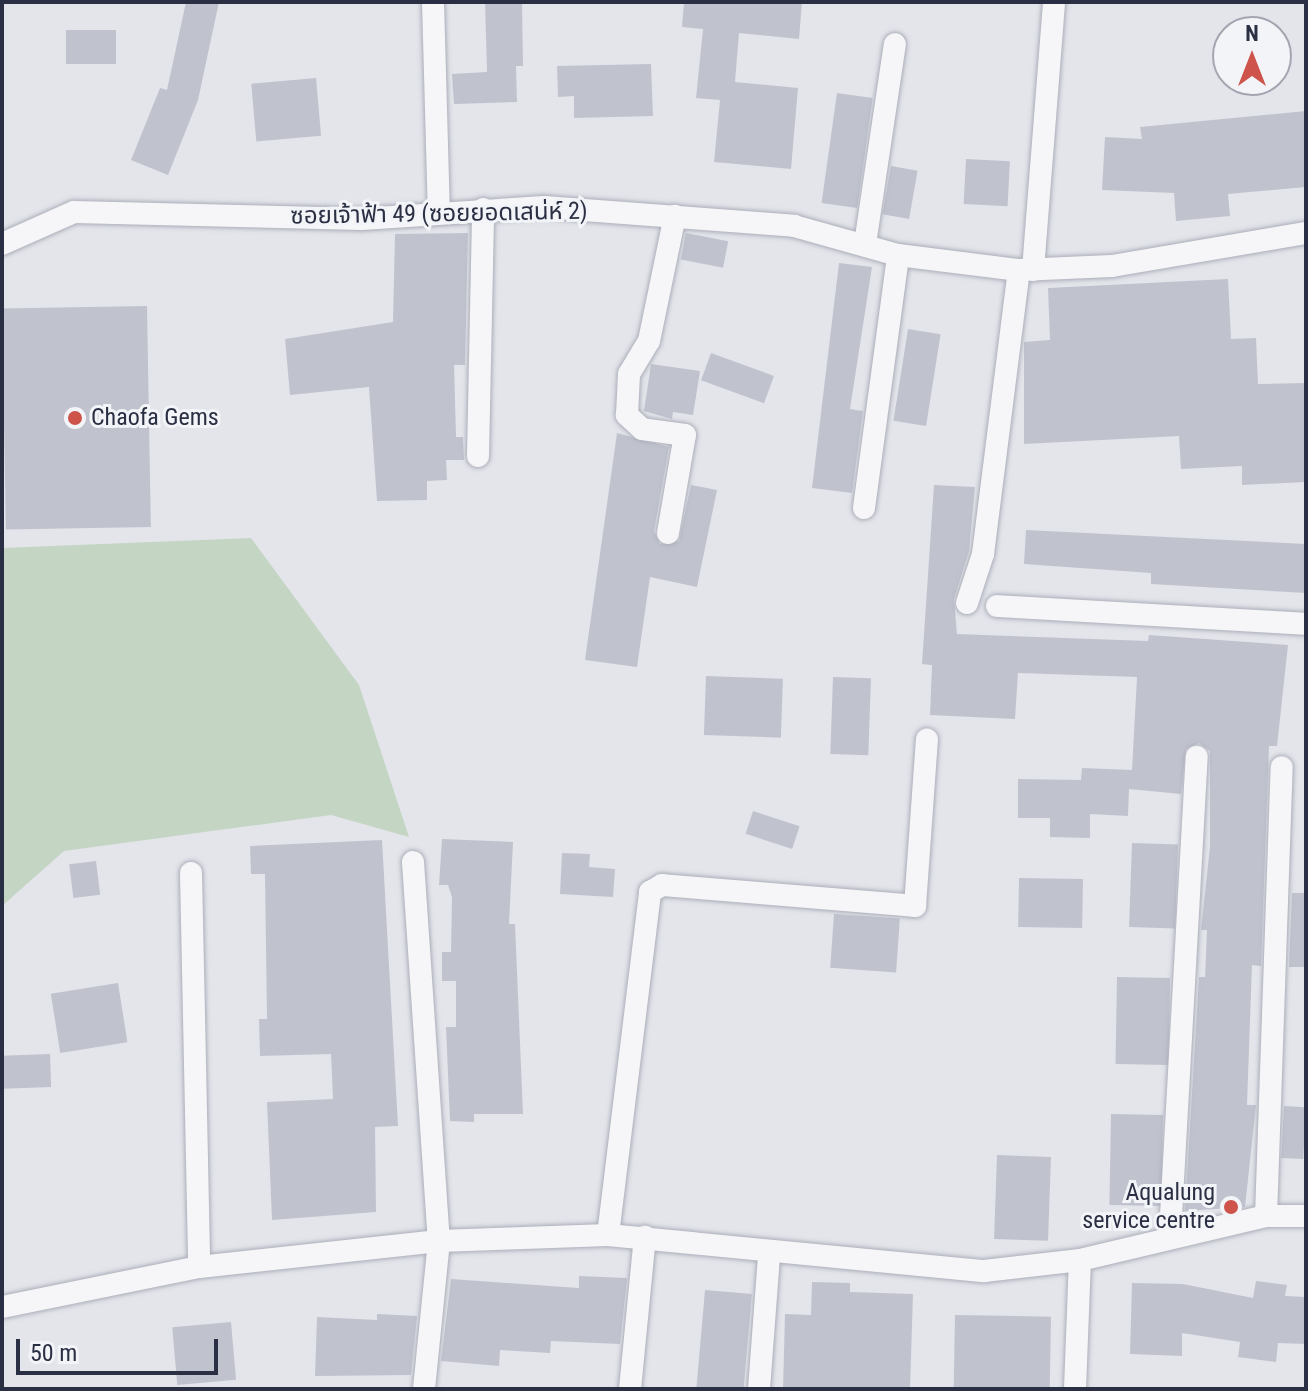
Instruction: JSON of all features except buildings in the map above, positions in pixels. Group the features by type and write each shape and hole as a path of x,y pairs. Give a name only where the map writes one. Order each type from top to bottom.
{"street":[{"path":"433,2 439,213"},
{"path":"967,603 983,554 1026,270 1054,2"},
{"path":"865,244 895,44"},
{"name":"ซอยเจ้าฟ้า 49 (ซอยยอดเสน่ห์ 2)","path":"2,244 74,212 362,219 544,207 794,226 898,255 1026,270 1112,266 1306,233"},
{"path":"478,456 483,209"},
{"path":"668,533 685,435 642,429 627,415 629,374 649,341 675,216"},
{"path":"864,508 898,255"},
{"path":"997,606 1306,624"},
{"path":"608,1235 650,892 662,885 915,906 927,739"},
{"path":"1170,1234 1197,757"},
{"path":"1266,1216 1282,767"},
{"path":"413,862 439,1241 424,1389"},
{"path":"191,873 199,1267"},
{"path":"2,1307 199,1267 439,1241 608,1235 645,1237 769,1255 984,1271 1080,1260 1170,1234 1266,1216 1306,1216"},
{"path":"630,1389 645,1237"},
{"path":"759,1389 769,1255"},
{"path":"1075,1389 1080,1260"}],"green space":[{"path":"251,538 359,685 409,837 331,815 64,851 2,906 2,548"}],"place":[{"name":"Chaofa Gems","path":"75,418"},
{"name":"Aqualung service centre","path":"1231,1207"}]}
